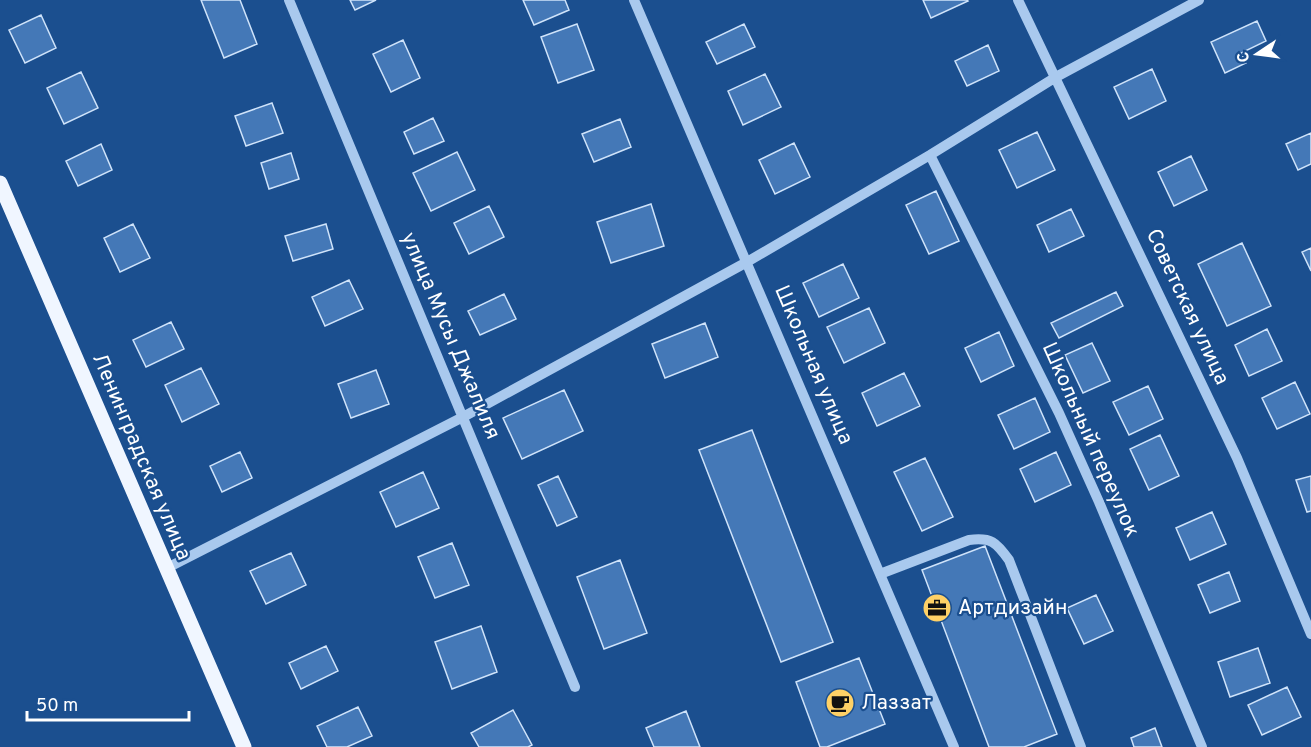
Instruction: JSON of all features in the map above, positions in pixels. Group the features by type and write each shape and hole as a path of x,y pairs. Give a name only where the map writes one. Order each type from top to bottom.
{"main road":[{"name":"Ленинградская улица","path":"0,183 244,747"}],"street":[{"name":"улица Мусы Джалиля","path":"289,0 575,687"},
{"name":"Школьная улица","path":"634,0 954,747"},
{"name":"Советская улица","path":"1018,0 1237,458 1311,634"},
{"path":"167,568 463,417 747,262 930,156 1056,77 1199,0"},
{"name":"Школьный переулок","path":"930,156 1059,413 1202,747"},
{"path":"880,574 969,540 982,538 997,543 1009,560 1081,747"}],"building":[{"path":"201,0 240,0 257,44 224,58"},
{"path":"350,0 376,0 355,10"},
{"path":"523,0 565,0 569,10 534,25"},
{"path":"923,0 967,0 968,1 931,18"},
{"path":"41,15 56,48 25,63 9,30"},
{"path":"1257,21 1266,41 1241,53 1246,63 1225,73 1211,42"},
{"path":"577,24 594,70 558,83 541,37"},
{"path":"744,24 755,47 717,64 706,42"},
{"path":"403,40 420,78 391,92 373,54"},
{"path":"988,45 999,71 967,86 955,61"},
{"path":"1152,69 1166,101 1129,119 1114,87"},
{"path":"81,72 98,108 64,124 47,88"},
{"path":"765,74 781,107 743,125 728,91"},
{"path":"272,103 283,133 246,146 235,116"},
{"path":"433,118 444,141 414,154 404,132"},
{"path":"620,119 631,147 594,162 582,134"},
{"path":"1037,132 1055,170 1017,188 999,150"},
{"path":"1311,133 1311,164 1298,170 1286,144"},
{"path":"794,143 810,177 775,194 759,160"},
{"path":"101,144 112,170 78,186 66,161"},
{"path":"457,152 475,190 431,211 413,173"},
{"path":"291,153 299,179 269,189 261,163"},
{"path":"1191,156 1207,190 1174,206 1158,172"},
{"path":"936,191 959,241 929,254 906,205"},
{"path":"651,204 664,246 611,263 597,222"},
{"path":"489,206 504,237 469,254 454,223"},
{"path":"1071,209 1084,236 1049,252 1037,225"},
{"path":"133,224 150,258 120,272 104,238"},
{"path":"326,224 333,249 293,261 285,236"},
{"path":"1242,243 1271,306 1227,326 1198,264"},
{"path":"1311,248 1311,271 1302,252"},
{"path":"843,264 859,298 819,317 803,283"},
{"path":"349,280 363,309 325,326 312,297"},
{"path":"1116,292 1123,306 1059,338 1051,323"},
{"path":"504,294 516,319 480,335 468,311"},
{"path":"869,308 885,343 844,363 827,327"},
{"path":"171,322 184,349 146,367 133,340"},
{"path":"705,323 718,357 665,378 652,344"},
{"path":"1267,329 1282,361 1249,376 1235,345"},
{"path":"999,332 1014,366 981,382 965,348"},
{"path":"1092,343 1110,381 1083,393 1065,355"},
{"path":"201,368 219,404 182,422 165,385"},
{"path":"376,370 389,404 351,418 338,384"},
{"path":"904,373 920,406 877,426 862,393"},
{"path":"1295,382 1310,414 1277,429 1262,398"},
{"path":"1148,386 1163,419 1129,435 1113,402"},
{"path":"564,390 583,431 522,459 503,418"},
{"path":"1035,398 1050,432 1014,449 998,415"},
{"path":"752,430 833,642 781,662 699,450"},
{"path":"1160,435 1179,476 1149,490 1130,449"},
{"path":"240,452 252,478 222,492 210,466"},
{"path":"1056,452 1071,485 1035,502 1020,469"},
{"path":"925,458 953,517 922,531 894,472"},
{"path":"423,472 439,508 396,527 380,492"},
{"path":"558,476 577,517 557,526 538,485"},
{"path":"1311,476 1311,511 1307,512 1296,480"},
{"path":"1212,512 1226,544 1190,560 1176,528"},
{"path":"452,543 469,585 435,598 418,557"},
{"path":"985,546 1057,734 1024,747 989,747 922,570"},
{"path":"291,553 306,585 266,604 250,571"},
{"path":"620,560 647,633 604,649 577,577"},
{"path":"1229,572 1240,601 1210,613 1198,585"},
{"path":"1096,595 1113,631 1084,644 1067,608"},
{"path":"481,626 497,672 452,689 435,642"},
{"path":"326,646 338,671 301,689 289,663"},
{"path":"1258,648 1270,683 1230,697 1218,662"},
{"path":"859,658 885,724 827,747 820,747 796,682"},
{"path":"1287,687 1301,717 1262,735 1248,705"},
{"path":"358,707 372,736 347,747 327,747 317,726"},
{"path":"513,710 532,745 528,747 479,747 471,733"},
{"path":"686,711 700,747 654,747 646,728"},
{"path":"1155,728 1162,747 1134,747 1131,738"}],"place":[{"name":"Артдизайн","path":"937,608"},
{"name":"Лаззат","path":"840,703"}]}
